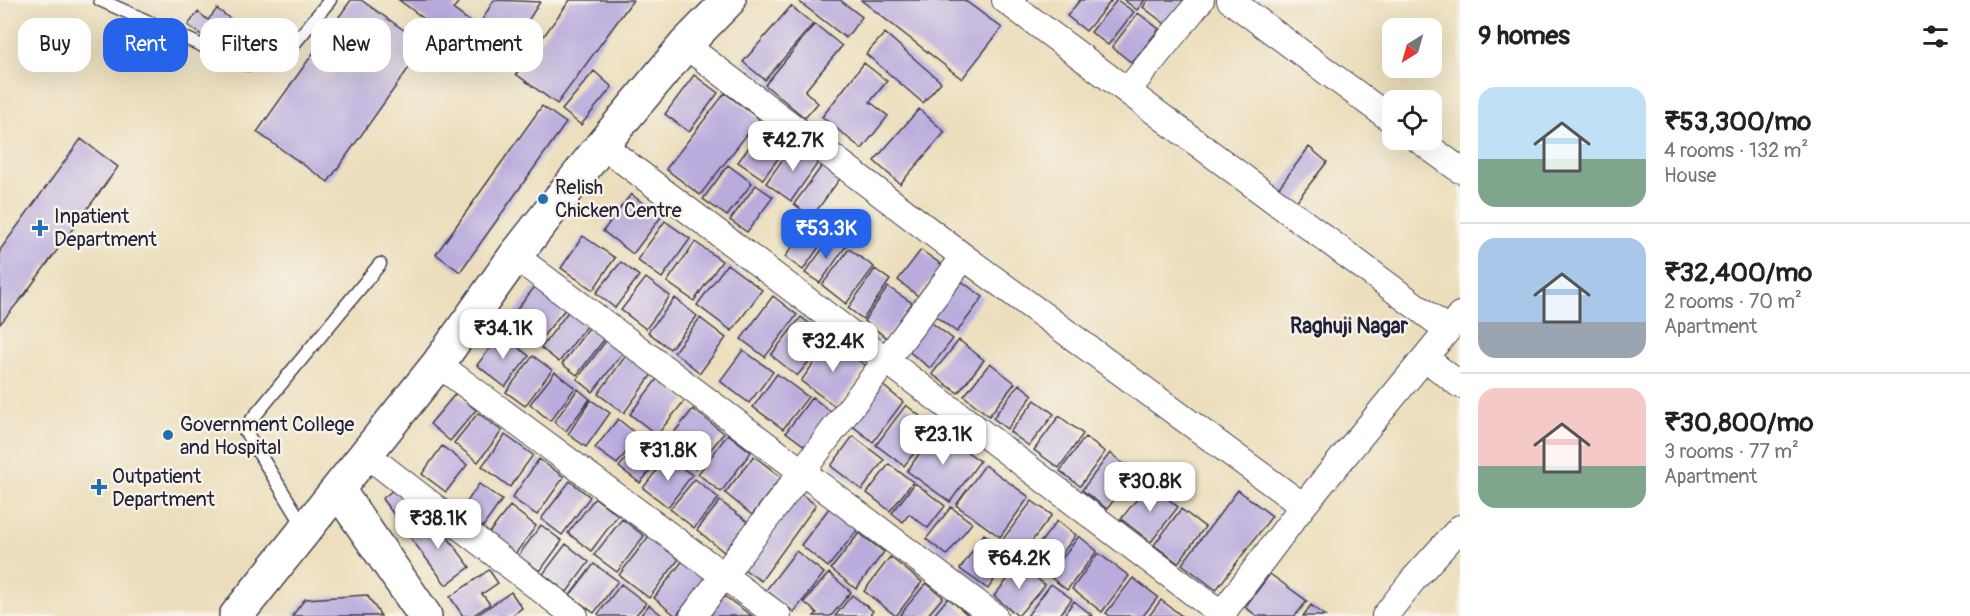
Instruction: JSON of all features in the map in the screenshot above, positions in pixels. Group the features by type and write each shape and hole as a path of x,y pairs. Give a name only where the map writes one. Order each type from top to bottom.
{"main road":[{"path":"236,616 438,364 515,256 602,145 685,45 729,0"},
{"path":"338,490 425,616"}],"street":[{"path":"602,145 1222,615 1303,507 1454,322 1005,0"},
{"path":"1128,90 1201,0"},
{"path":"1230,0 1382,113"},
{"path":"685,45 964,256 1303,507"},
{"path":"1433,150 1460,170"},
{"path":"515,256 994,616"},
{"path":"693,616 964,256"},
{"path":"1425,358 1460,385"},
{"path":"438,364 778,616"},
{"path":"366,454 575,616"},
{"path":"1385,616 1413,580 1460,528"}],"lane":[{"path":"100,0 243,64 264,65 285,55 330,0"},
{"path":"305,529 244,429 381,264"}],"building":[{"path":"351,0 361,0 387,18 338,18"},
{"path":"399,0 460,0 453,9 465,18 423,18"},
{"path":"494,0 540,2 530,18 483,18"},
{"path":"570,0 633,0 557,104 516,74 517,72 543,72 543,37"},
{"path":"797,0 840,0 862,17 846,38"},
{"path":"861,0 964,0 1002,28 962,79"},
{"path":"1080,0 1112,0 1086,31 1067,16"},
{"path":"1117,0 1134,12 1108,45 1091,32"},
{"path":"1124,0 1145,0 1137,10"},
{"path":"1148,0 1184,0 1165,24 1143,7"},
{"path":"791,6 813,24 765,80 743,62"},
{"path":"217,9 229,18 210,18"},
{"path":"198,12 206,18 200,18 200,34 188,25"},
{"path":"1138,13 1159,29 1132,63 1112,47"},
{"path":"391,21 403,30 403,72 406,72 328,182 257,132 311,56 311,72 391,72"},
{"path":"815,24 842,46 805,91 818,103 805,118 765,85"},
{"path":"885,33 941,82 923,103 866,54"},
{"path":"864,63 887,81 870,102 888,116 862,149 822,117"},
{"path":"594,71 612,87 581,125 562,110"},
{"path":"694,75 718,93 689,132 665,114"},
{"path":"725,93 759,119 700,195 666,169"},
{"path":"542,106 566,123 460,272 436,254"},
{"path":"919,109 945,132 900,184 874,161"},
{"path":"767,123 791,141 763,179 738,162"},
{"path":"81,139 118,167 25,294 0,324 0,250"},
{"path":"795,142 820,160 791,201 766,183"},
{"path":"1309,147 1327,162 1295,203 1277,190"},
{"path":"824,163 842,176 812,217 794,204"},
{"path":"728,165 752,183 727,216 703,199"},
{"path":"756,185 773,197 747,232 730,220"},
{"path":"631,194 661,217 633,254 603,231"},
{"path":"665,221 690,239 662,278 637,260"},
{"path":"811,221 828,234 803,270 785,257"},
{"path":"583,236 615,258 593,290 561,268"},
{"path":"832,236 846,246 820,283 805,273"},
{"path":"695,242 722,261 694,301 667,282"},
{"path":"849,249 874,267 846,304 822,285"},
{"path":"921,250 942,265 918,296 898,280"},
{"path":"621,262 639,276 615,308 596,293"},
{"path":"727,264 762,290 732,331 697,305"},
{"path":"875,269 890,280 863,319 848,308"},
{"path":"646,278 670,296 646,329 621,310"},
{"path":"958,279 983,297 957,332 931,313"},
{"path":"537,284 566,308 536,345 507,322"},
{"path":"888,287 912,303 887,338 864,321"},
{"path":"773,296 797,315 765,357 741,339"},
{"path":"675,298 697,316 670,349 648,332"},
{"path":"570,309 589,323 559,362 541,348"},
{"path":"801,317 828,338 797,376 771,355"},
{"path":"924,317 953,339 930,368 902,346"},
{"path":"700,318 726,338 700,373 674,352"},
{"path":"591,325 606,337 577,375 562,364"},
{"path":"501,334 529,356 505,387 477,365"},
{"path":"608,338 625,350 593,392 577,379"},
{"path":"831,339 866,366 836,407 801,381"},
{"path":"959,340 984,360 958,393 932,374"},
{"path":"743,350 773,372 749,403 720,381"},
{"path":"627,354 653,373 624,413 598,394"},
{"path":"533,356 552,370 525,406 506,392"},
{"path":"990,363 1015,383 989,416 964,396"},
{"path":"555,372 575,388 550,421 530,404"},
{"path":"777,374 808,397 783,429 753,407"},
{"path":"657,379 685,400 657,435 630,414"},
{"path":"881,384 903,402 873,442 850,424"},
{"path":"1019,384 1033,395 1007,429 993,418"},
{"path":"578,389 590,399 566,431 554,422"},
{"path":"456,393 476,410 450,441 430,424"},
{"path":"812,397 836,416 810,450 786,432"},
{"path":"591,400 610,413 586,447 568,434"},
{"path":"1035,400 1054,414 1029,446 1010,432"},
{"path":"906,405 934,427 904,466 876,445"},
{"path":"693,409 724,433 695,469 664,445"},
{"path":"478,413 502,431 478,462 454,443"},
{"path":"1059,416 1083,434 1059,468 1034,450"},
{"path":"618,419 639,436 617,464 595,448"},
{"path":"936,430 980,461 950,502 907,471"},
{"path":"728,434 751,452 721,492 698,474"},
{"path":"505,435 533,455 510,487 482,466"},
{"path":"853,436 884,460 862,490 831,466"},
{"path":"1085,437 1105,452 1080,486 1060,471"},
{"path":"642,439 662,456 640,483 619,467"},
{"path":"442,446 467,465 446,492 422,474"},
{"path":"1110,453 1135,473 1107,509 1082,490"},
{"path":"754,456 781,477 752,515 725,493"},
{"path":"667,457 692,475 668,507 643,488"},
{"path":"539,459 564,477 537,515 512,498"},
{"path":"889,464 913,482 890,511 867,493"},
{"path":"985,465 1029,497 1000,537 956,505"},
{"path":"695,479 719,498 694,528 670,509"},
{"path":"570,481 590,497 562,535 541,519"},
{"path":"915,483 945,506 928,528 909,514 903,522 892,513"},
{"path":"479,484 502,500 482,528 460,512"},
{"path":"1149,484 1178,507 1151,542 1121,519"},
{"path":"398,486 419,513 403,526 382,499"},
{"path":"1238,490 1272,516 1216,590 1182,564"},
{"path":"797,491 816,505 761,581 741,567"},
{"path":"595,498 618,515 591,551 568,533"},
{"path":"720,501 748,522 724,552 697,530"},
{"path":"1032,501 1052,515 1022,554 1003,539"},
{"path":"510,506 536,526 515,554 489,533"},
{"path":"830,507 858,529 828,567 801,545"},
{"path":"951,507 972,523 947,555 926,539"},
{"path":"1181,509 1205,527 1178,563 1154,545"},
{"path":"431,515 470,567 446,585 407,533"},
{"path":"622,519 644,536 617,572 594,555"},
{"path":"1057,521 1076,535 1046,575 1026,561"},
{"path":"541,525 562,541 540,571 518,556"},
{"path":"859,533 884,552 856,589 831,569"},
{"path":"984,534 1012,554 988,589 960,569"},
{"path":"649,536 679,559 649,598 619,575"},
{"path":"1079,536 1097,551 1067,590 1049,576"},
{"path":"566,544 589,562 567,592 543,574"},
{"path":"796,551 824,573 794,612 766,590"},
{"path":"1098,553 1129,576 1102,612 1072,589"},
{"path":"890,557 922,582 896,616 864,591"},
{"path":"684,559 707,577 676,616 654,598"},
{"path":"594,564 618,581 594,613 570,595"},
{"path":"1020,564 1045,585 1018,616 994,596"},
{"path":"489,570 498,583 482,594 490,604 472,616 463,616 450,597"},
{"path":"829,573 851,592 831,616 814,616 817,613 804,602"},
{"path":"1270,574 1307,601 1295,616 1257,616 1245,607"},
{"path":"1133,578 1158,597 1143,616 1110,616 1106,613"},
{"path":"926,583 943,597 927,616 899,616"},
{"path":"621,584 646,603 635,616 601,616 598,614"},
{"path":"1051,584 1072,599 1059,616 1027,616"},
{"path":"511,592 522,608 511,616 476,616"},
{"path":"367,595 381,616 292,616 305,599"},
{"path":"852,595 873,611 869,616 835,616"},
{"path":"724,596 752,616 710,616"},
{"path":"948,598 969,616 933,616"},
{"path":"1161,600 1182,616 1149,616"},
{"path":"1074,601 1093,616 1063,616"},
{"path":"649,605 663,616 640,616"},
{"path":"1311,605 1325,616 1303,616"}],"place":[{"name":"Relish Chicken Centre","path":"543,199"},
{"name":"Inpatient Department","path":"40,228"},
{"name":"Government College and Hospital","path":"168,435"},
{"name":"Outpatient Department","path":"99,487"}],"district":[{"name":"Raghuji Nagar","path":"1349,326"}]}
